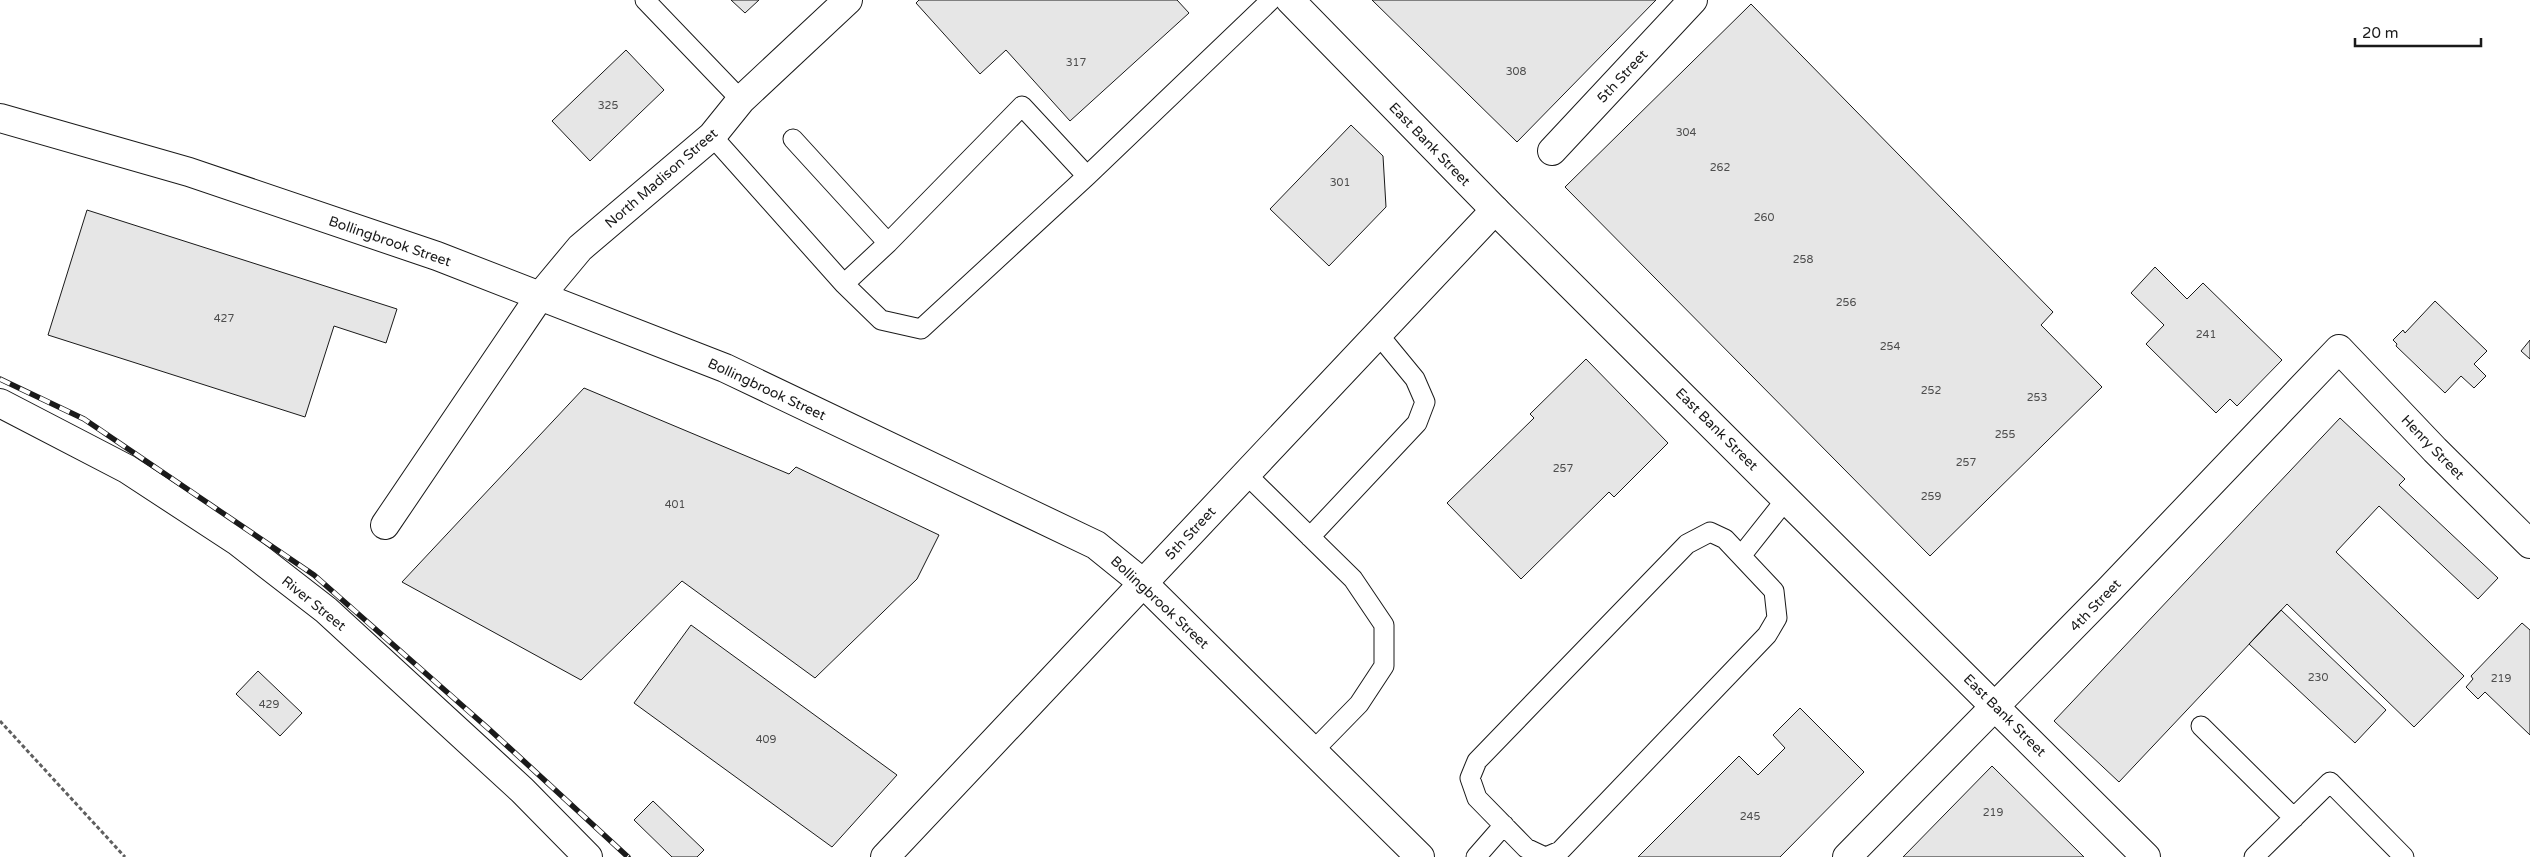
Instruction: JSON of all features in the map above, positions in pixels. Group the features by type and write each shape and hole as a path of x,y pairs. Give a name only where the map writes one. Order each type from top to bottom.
{"street":[{"name":"North Madison Street","path":"385,525 540,296 580,248 712,136 741,100 848,0"},
{"name":"East Bank Street","path":"1290,0 1495,210 1787,498 2146,857"},
{"name":"5th Street","path":"1552,151 1693,0"},
{"name":"Bollingbrook Street","path":"0,118 198,176 437,256 540,296 743,376 1096,545 1143,583 1314,750 1420,857"},
{"name":"5th Street","path":"885,857 1495,210"},
{"name":"Henry Street","path":"2339,349 2435,450 2530,544"},
{"name":"4th Street","path":"1847,857 1996,706 2339,349"},
{"name":"River Street","path":"0,403 127,469 237,541 326,610 522,790 588,857"}],"lane":[{"path":"645,0 741,100"},
{"path":"712,136 844,284 881,320 921,329 1087,176 1271,0"},
{"path":"844,284 888,243 1022,106 1087,176"},
{"path":"793,139 888,243"},
{"path":"1310,537 1417,424 1425,402 1415,379 1378,334"},
{"path":"1246,474 1353,579 1384,625 1384,666 1359,704 1314,750"},
{"path":"1741,556 1787,498"},
{"path":"1710,532 1725,539 1741,556 1774,591 1777,618 1767,635 1560,851 1546,857 1526,848 1477,798 1470,778 1477,761 1688,544 1710,532"},
{"path":"2202,726 2294,818"},
{"path":"2254,857 2330,782 2404,857"},
{"path":"1476,857 1504,825"}],"path":[{"path":"0,721 126,857"}],"building":[{"path":"731,0 759,0 745,13"},
{"path":"919,0 1177,0 1189,13 1070,121 1006,50 980,74 916,3"},
{"path":"1372,0 1656,0 1517,142"},
{"path":"1751,4 2053,312 2041,325 2102,387 1930,556 1565,187"},
{"path":"626,50 664,90 590,161 552,121"},
{"path":"1351,125 1383,156 1386,207 1329,266 1270,209"},
{"path":"87,210 397,309 386,343 334,326 305,417 48,335"},
{"path":"2155,267 2187,299 2203,283 2282,360 2237,406 2230,399 2216,413 2146,344 2164,325 2131,293"},
{"path":"2435,301 2487,351 2474,364 2486,376 2474,388 2461,376 2445,393 2396,346 2397,344 2393,340 2403,330 2405,333"},
{"path":"2530,340 2530,359 2521,351"},
{"path":"1586,359 1668,443 1614,497 1609,492 1521,579 1447,503 1534,418 1530,414"},
{"path":"584,388 789,474 796,467 939,535 917,579 815,678 682,581 581,680 402,582"},
{"path":"2340,418 2405,479 2399,485 2498,578 2478,599 2379,506 2336,552 2464,676 2414,727 2287,604 2119,782 2054,721"},
{"path":"2281,610 2386,710 2355,743 2249,644"},
{"path":"2522,623 2530,630 2530,735 2485,692 2478,699 2466,687 2473,679 2471,676"},
{"path":"691,625 897,775 832,847 634,703"},
{"path":"258,671 302,713 280,736 236,694"},
{"path":"1800,708 1864,772 1780,857 1638,857 1739,756 1758,775 1785,748 1773,735"},
{"path":"1992,766 2084,857 1903,857"},
{"path":"653,801 704,850 697,857 672,857 634,820"}],"railway":[{"path":"0,379 84,419 314,575 490,730 628,857"}]}
